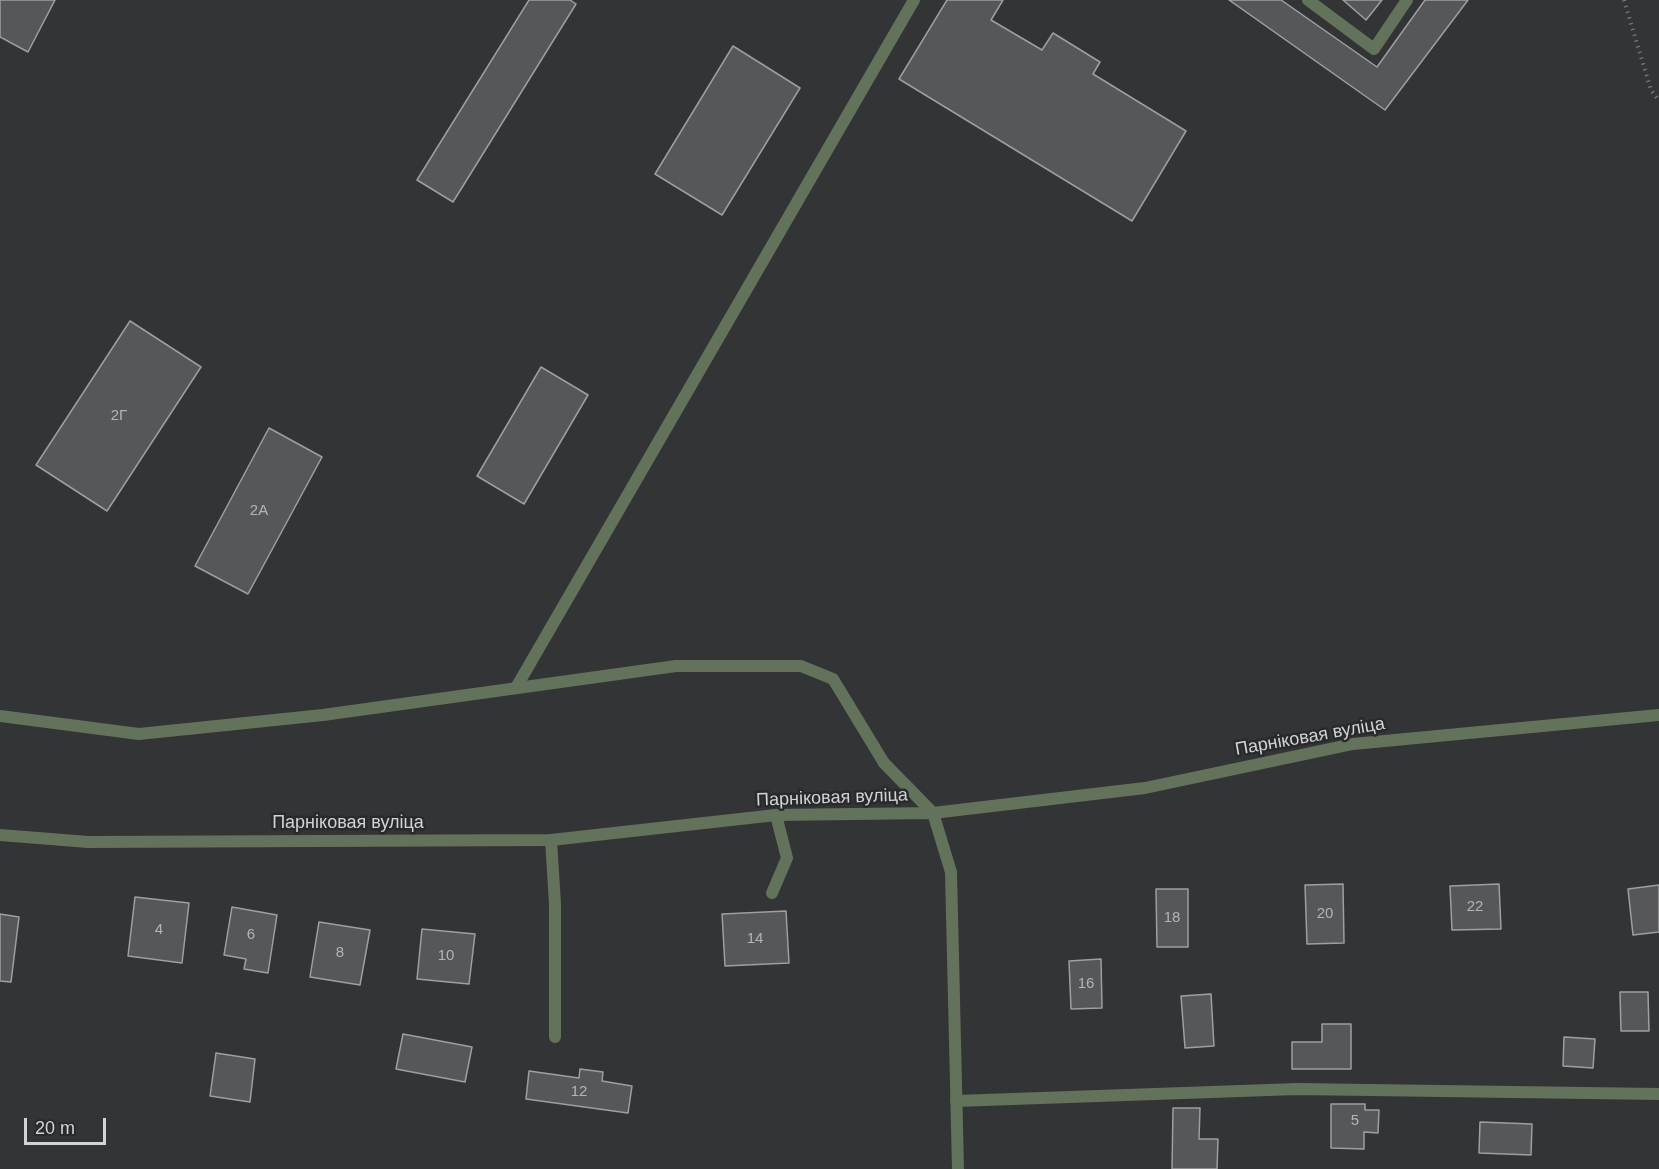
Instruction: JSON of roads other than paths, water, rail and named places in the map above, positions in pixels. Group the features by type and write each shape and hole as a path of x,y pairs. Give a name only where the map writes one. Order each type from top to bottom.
{"street":[{"path":"517,686 914,0"},
{"path":"1308,0 1374,49 1405,1"},
{"path":"0,716 139,734 323,715 517,686 676,666 801,666 833,678 884,763 933,813 951,872 958,1169"},
{"name":"Парніковая вуліца","path":"0,835 88,842 551,840 776,815 933,813 1145,788 1353,744 1659,715"},
{"path":"772,893 788,858 776,815"},
{"path":"551,840 555,904 555,1037"},
{"path":"956,1101 1297,1089 1659,1094"}]}
